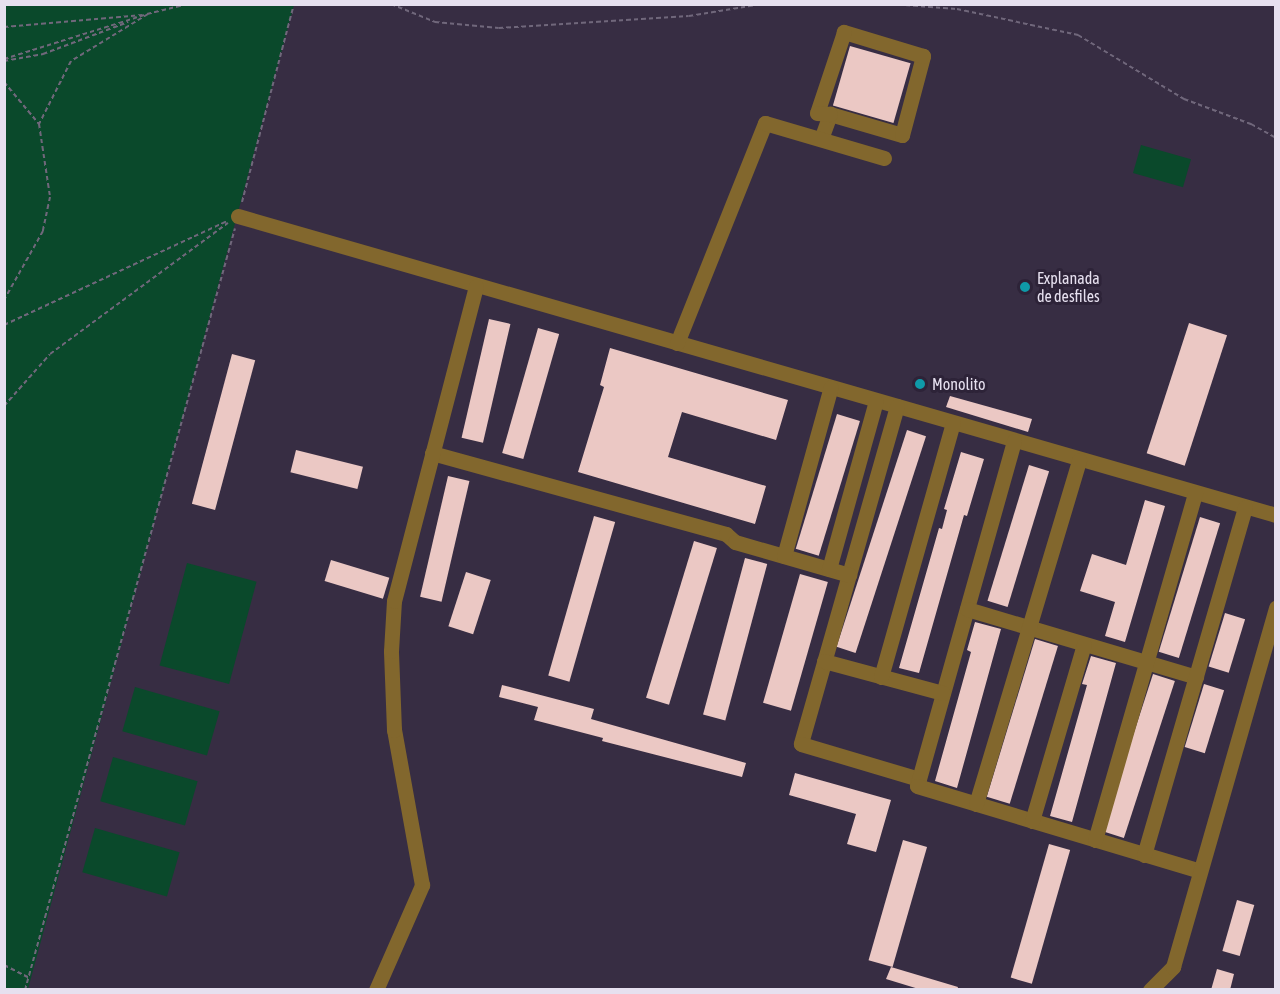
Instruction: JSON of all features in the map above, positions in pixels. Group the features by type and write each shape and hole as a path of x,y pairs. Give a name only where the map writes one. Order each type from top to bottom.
{"lane":[{"path":"844,32 923,56 902,135 830,114 818,113 844,32"},
{"path":"821,139 830,114"},
{"path":"676,343 765,123 884,158"},
{"path":"238,216 1245,507 1275,516 1275,521"},
{"path":"376,990 422,885 394,730 391,651 394,600 476,286"},
{"path":"784,556 831,387"},
{"path":"829,569 876,400"},
{"path":"897,406 801,744 919,779"},
{"path":"881,677 952,423"},
{"path":"1014,441 917,786 1200,872"},
{"path":"432,453 726,534 735,542 849,575"},
{"path":"976,804 1027,627 1079,460"},
{"path":"1095,840 1195,493"},
{"path":"1144,855 1245,507"},
{"path":"1150,990 1173,967 1275,607"},
{"path":"967,609 1196,677"},
{"path":"1032,821 1084,644"},
{"path":"824,661 943,693"}],"path":[{"path":"4,60 148,14 188,4"},
{"path":"25,990 294,4"},
{"path":"392,4 435,21 499,28 689,16 762,4"},
{"path":"891,4 957,9 1078,35 1184,99 1251,124 1275,138"},
{"path":"4,27 148,14"},
{"path":"4,60 43,54 148,14"},
{"path":"39,124 71,62 148,14"},
{"path":"4,82 39,124 50,197 43,231 4,300"},
{"path":"4,325 238,216"},
{"path":"4,406 50,354 238,216"},
{"path":"4,965 28,976"}],"green space":[{"path":"5,5 294,5 28,989 5,990"},
{"path":"1141,145 1191,159 1183,187 1133,173"},
{"path":"187,563 257,582 229,684 160,665"},
{"path":"135,687 220,711 207,755 122,731"},
{"path":"113,757 198,781 185,825 100,801"},
{"path":"95,828 180,852 167,896 82,872"}],"building":[{"path":"850,46 911,63 893,123 833,106"},
{"path":"489,319 510,324 483,443 462,438"},
{"path":"1189,323 1227,335 1185,466 1147,453"},
{"path":"538,328 559,334 523,459 502,453"},
{"path":"610,348 788,400 776,440 682,412 668,457 766,486 755,524 578,472 604,387 600,385"},
{"path":"232,354 255,360 215,510 192,504"},
{"path":"950,396 1032,419 1028,432 946,407"},
{"path":"837,414 860,421 819,556 796,549"},
{"path":"907,430 926,436 856,653 837,647"},
{"path":"296,450 363,467 357,489 290,472"},
{"path":"961,452 984,459 967,516 964,515 919,673 899,668 939,528 942,529 947,510 944,509"},
{"path":"1029,465 1049,471 1008,607 987,601"},
{"path":"448,476 469,481 442,602 420,597"},
{"path":"1145,500 1165,506 1125,642 1105,636 1115,602 1080,591 1092,554 1126,565"},
{"path":"594,516 615,522 569,682 548,676"},
{"path":"1200,517 1220,523 1179,658 1159,652"},
{"path":"694,541 717,548 669,705 646,698"},
{"path":"745,558 767,564 725,720 703,714"},
{"path":"331,560 389,578 383,599 325,581"},
{"path":"466,572 491,580 473,634 448,626"},
{"path":"800,574 828,582 791,711 763,703"},
{"path":"1225,613 1245,619 1229,673 1209,667"},
{"path":"975,622 1001,629 957,788 935,781 971,652 967,650"},
{"path":"1035,639 1058,646 1010,804 987,797"},
{"path":"1091,656 1116,663 1072,822 1050,816 1087,685 1082,684"},
{"path":"1153,674 1175,681 1124,838 1102,831"},
{"path":"1204,684 1224,690 1205,753 1185,747"},
{"path":"502,685 594,709 591,719 746,763 742,777 602,741 603,738 534,720 538,707 499,697"},
{"path":"795,773 891,800 876,852 847,844 856,814 789,795"},
{"path":"903,840 927,847 893,967 869,960"},
{"path":"1049,844 1070,850 1032,984 1011,978"},
{"path":"1237,900 1254,905 1240,956 1222,951"},
{"path":"891,967 958,987 957,990 922,990 886,979"},
{"path":"1217,969 1234,974 1230,990 1211,990"}],"place":[{"name":"Explanada de desfiles","path":"1025,287"},
{"name":"Monolito","path":"920,384"}]}
